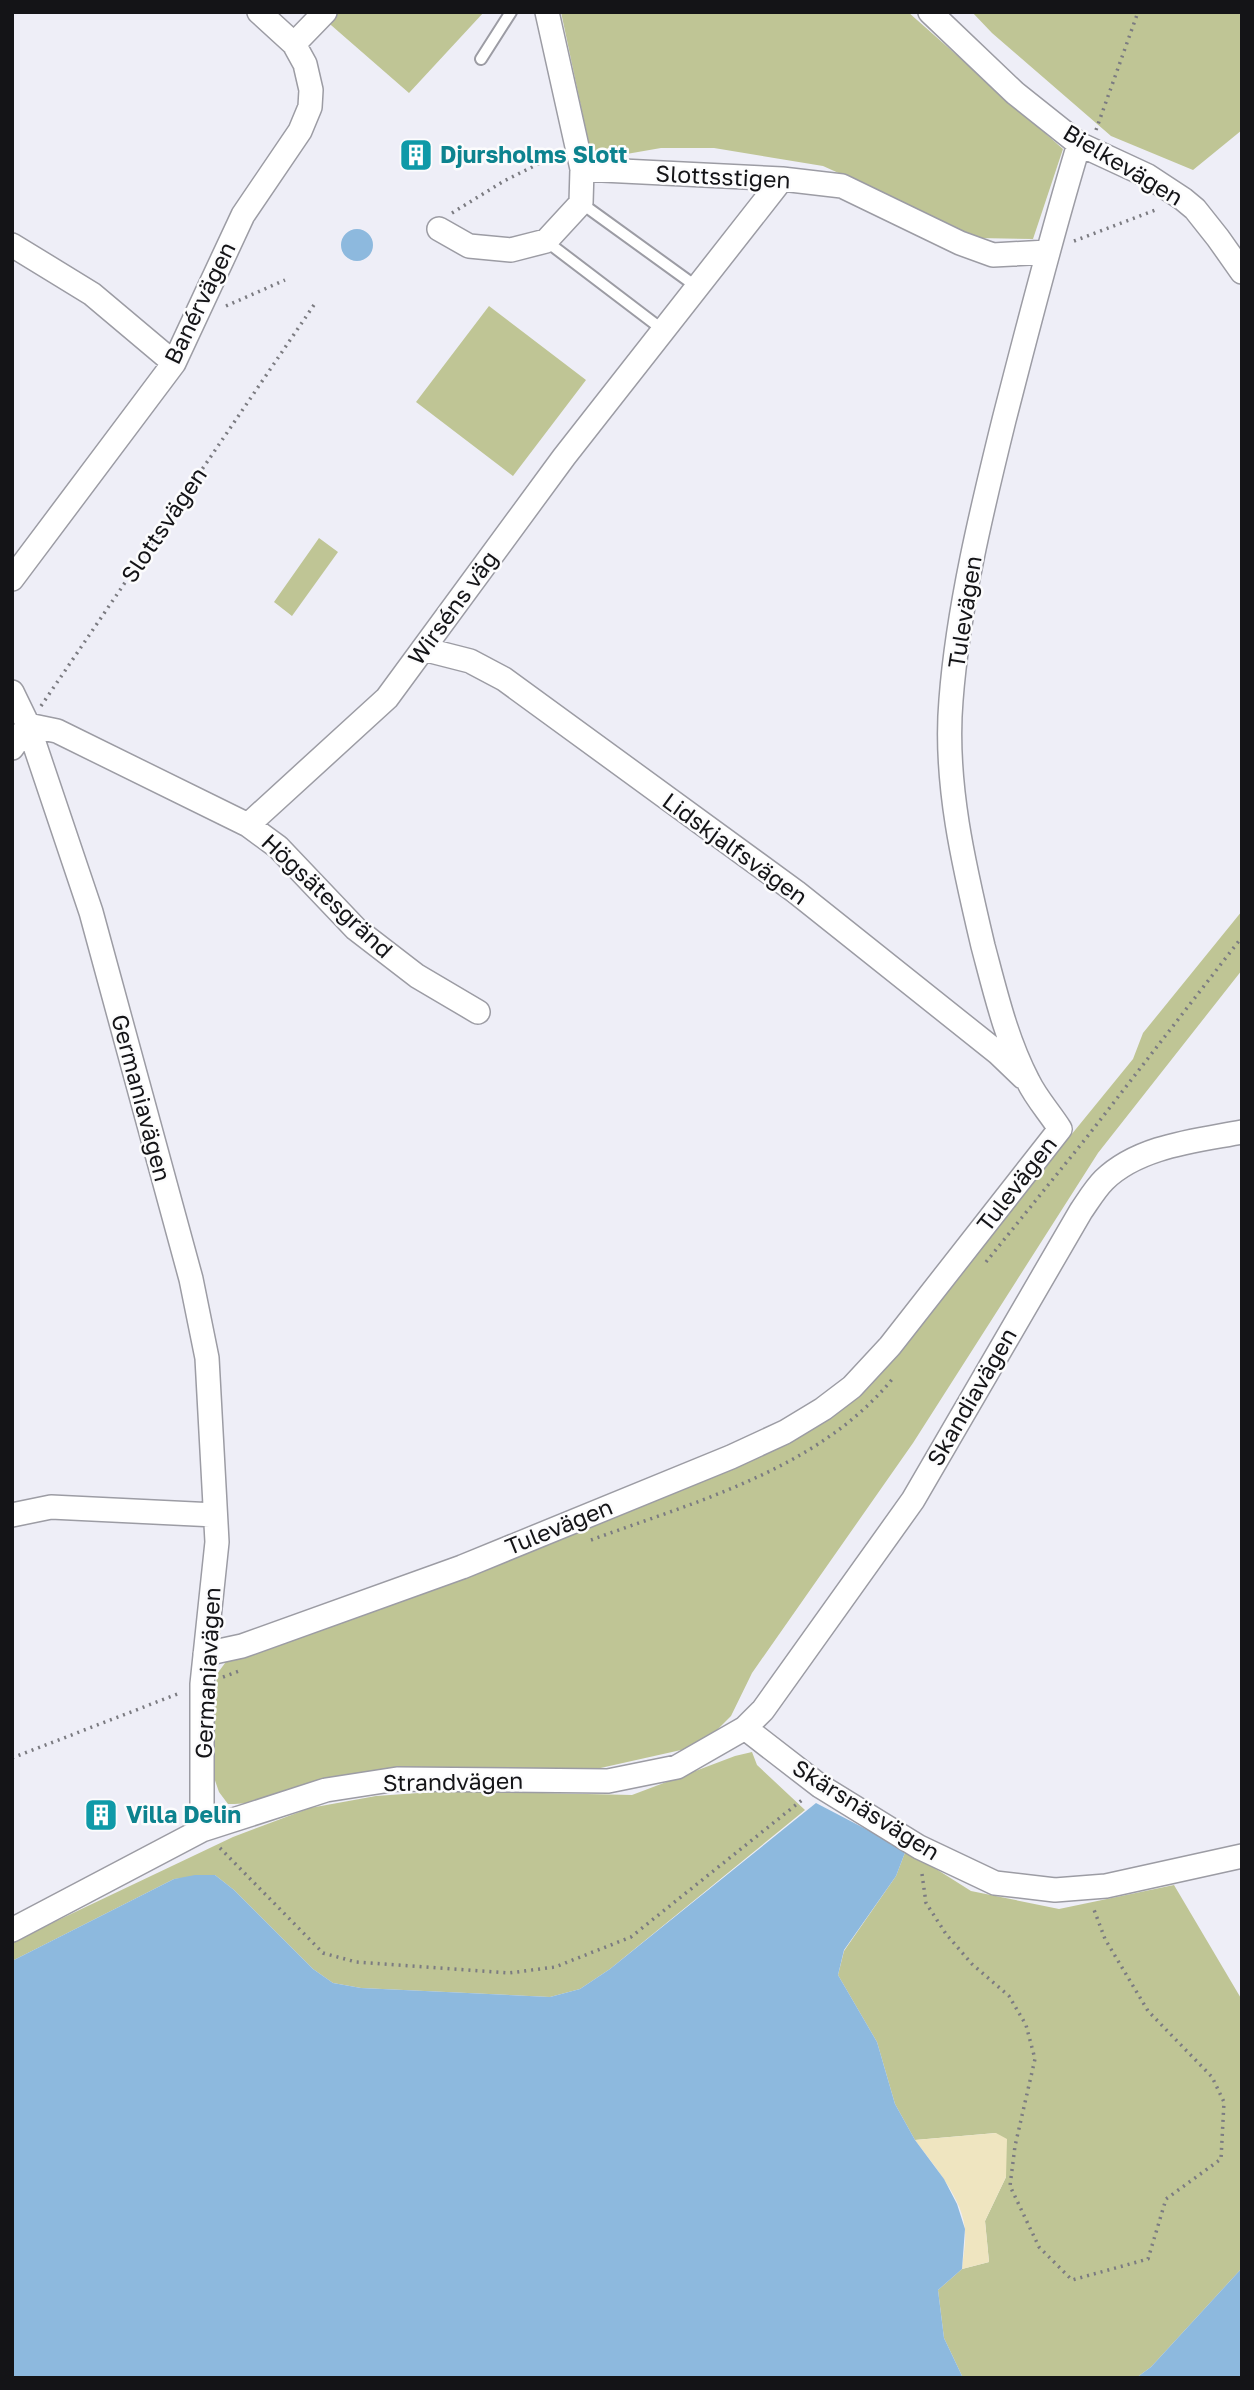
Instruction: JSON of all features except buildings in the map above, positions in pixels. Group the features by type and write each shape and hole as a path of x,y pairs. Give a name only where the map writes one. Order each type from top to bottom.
{"street":[{"path":"259,12 294,44 325,12"},
{"path":"445,221 469,246 511,250 546,240 581,203 582,169 547,12"},
{"name":"Bielkevägen","path":"930,12 1015,93 1085,146 1148,176 1183,199 1195,209 1242,272"},
{"name":"Banérvägen","path":"12,579 174,363 243,215 300,131 310,107 311,90 305,64 294,44"},
{"name":"Tulevägen","path":"205,1654 242,1646 462,1567 731,1457 785,1432 824,1409 852,1387 890,1346 1060,1129 1028,1082 999,1008 973,905 955,803 951,762 951,702 956,653 982,511 1046,252 1085,146"},
{"name":"Slottsstigen","path":"582,169 782,179 842,186 960,243 993,255 1046,252"},
{"name":"Wirséns väg","path":"248,825 387,698 564,457 782,179"},
{"path":"12,246 92,294 174,363"},
{"name":"Lidskjalfsvägen","path":"422,649 470,661 505,679 796,892 998,1053 1028,1082"},
{"name":"Germaniavägen","path":"12,692 28,725 91,912 191,1279 206,1358 212,1421 217,1542 202,1685 202,1830"},
{"path":"12,748 28,725 57,731 248,825"},
{"name":"Högsätesgränd","path":"248,825 278,847 356,929 417,976 478,1012"},
{"name":"Skandiavägen","path":"745,1728 763,1710 913,1500 1081,1211 1103,1181 1120,1167 1150,1152 1242,1132"},
{"path":"12,1515 51,1507 215,1515"},
{"name":"Skärsnäsvägen","path":"745,1728 820,1786 919,1847 995,1883 1055,1890 1105,1886 1242,1856"},
{"name":"Strandvägen","path":"12,1930 202,1830 326,1790 397,1779 608,1781 677,1767 745,1728"}],"lane":[{"path":"481,60 511,12"},
{"path":"581,203 696,287"},
{"path":"546,240 663,330"}],"path":[{"path":"1085,146 1138,12"},
{"path":"445,221 504,181 577,145"},
{"path":"1046,252 1183,199"},
{"path":"194,321 285,280"},
{"name":"Slottsvägen","path":"28,725 316,302"},
{"path":"982,1267 1242,937"},
{"path":"582,1544 752,1481 825,1441 877,1398 895,1376"},
{"path":"12,1758 241,1670"},
{"path":"202,1830 323,1953 356,1962 509,1973 555,1967 631,1937 820,1786"},
{"path":"919,1847 926,1903 946,1934 972,1964 1009,1997 1026,2025 1035,2059 1015,2146 1010,2186 1039,2247 1072,2280 1148,2259 1166,2199 1221,2159 1224,2102 1212,2077 1148,2011 1105,1939 1094,1911 1090,1887"}],"green space":[{"path":"316,12 484,12 409,93"},
{"path":"561,12 908,12 1063,149 1033,239 977,238 944,225 823,166 714,148 661,148 615,156 591,154"},
{"path":"972,12 1242,12 1242,130 1193,170 1111,136 992,33"},
{"path":"489,306 586,380 513,476 416,402"},
{"path":"319,538 338,552 292,616 274,602"},
{"path":"1242,911 1242,970 1098,1153 913,1443 752,1673 731,1716 711,1736 690,1748 596,1769 378,1770 283,1796 228,1804 219,1792 210,1766 217,1674 228,1659 749,1459 917,1324 1133,1059 1143,1033"},
{"path":"752,1752 757,1765 805,1810 610,1969 580,1989 550,1997 361,1988 333,1983 313,1969 234,1890 215,1875 174,1879 12,1961 12,1942 233,1837 310,1808 376,1796 447,1791 632,1795"},
{"path":"906,1850 971,1891 1059,1909 1174,1885 1242,2000 1242,2268 1151,2367 1136,2378 963,2378 944,2338 938,2290 962,2269 989,2262 985,2221 1006,2177 996,2133 915,2140 895,2104 877,2042 838,1975 844,1951 896,1876"}],"sand":[{"path":"996,2133 1007,2139 1006,2177 985,2221 989,2262 962,2269 965,2231 959,2207 946,2183 915,2140"}],"water":[{"path":"357,229 368,234 373,245 368,256 357,261 346,256 341,245 346,234"},
{"path":"816,1803 906,1850 896,1876 844,1950 838,1975 877,2042 895,2104 915,2140 944,2179 957,2204 965,2229 962,2269 938,2290 944,2338 963,2378 12,2378 12,1961 174,1879 215,1875 234,1890 313,1969 333,1983 361,1988 550,1997 580,1989 610,1969"},
{"path":"1242,2268 1242,2378 1136,2378 1151,2367"}],"place":[{"name":"Djursholms Slott","path":"416,155"},
{"name":"Villa Delin","path":"101,1815"}]}
